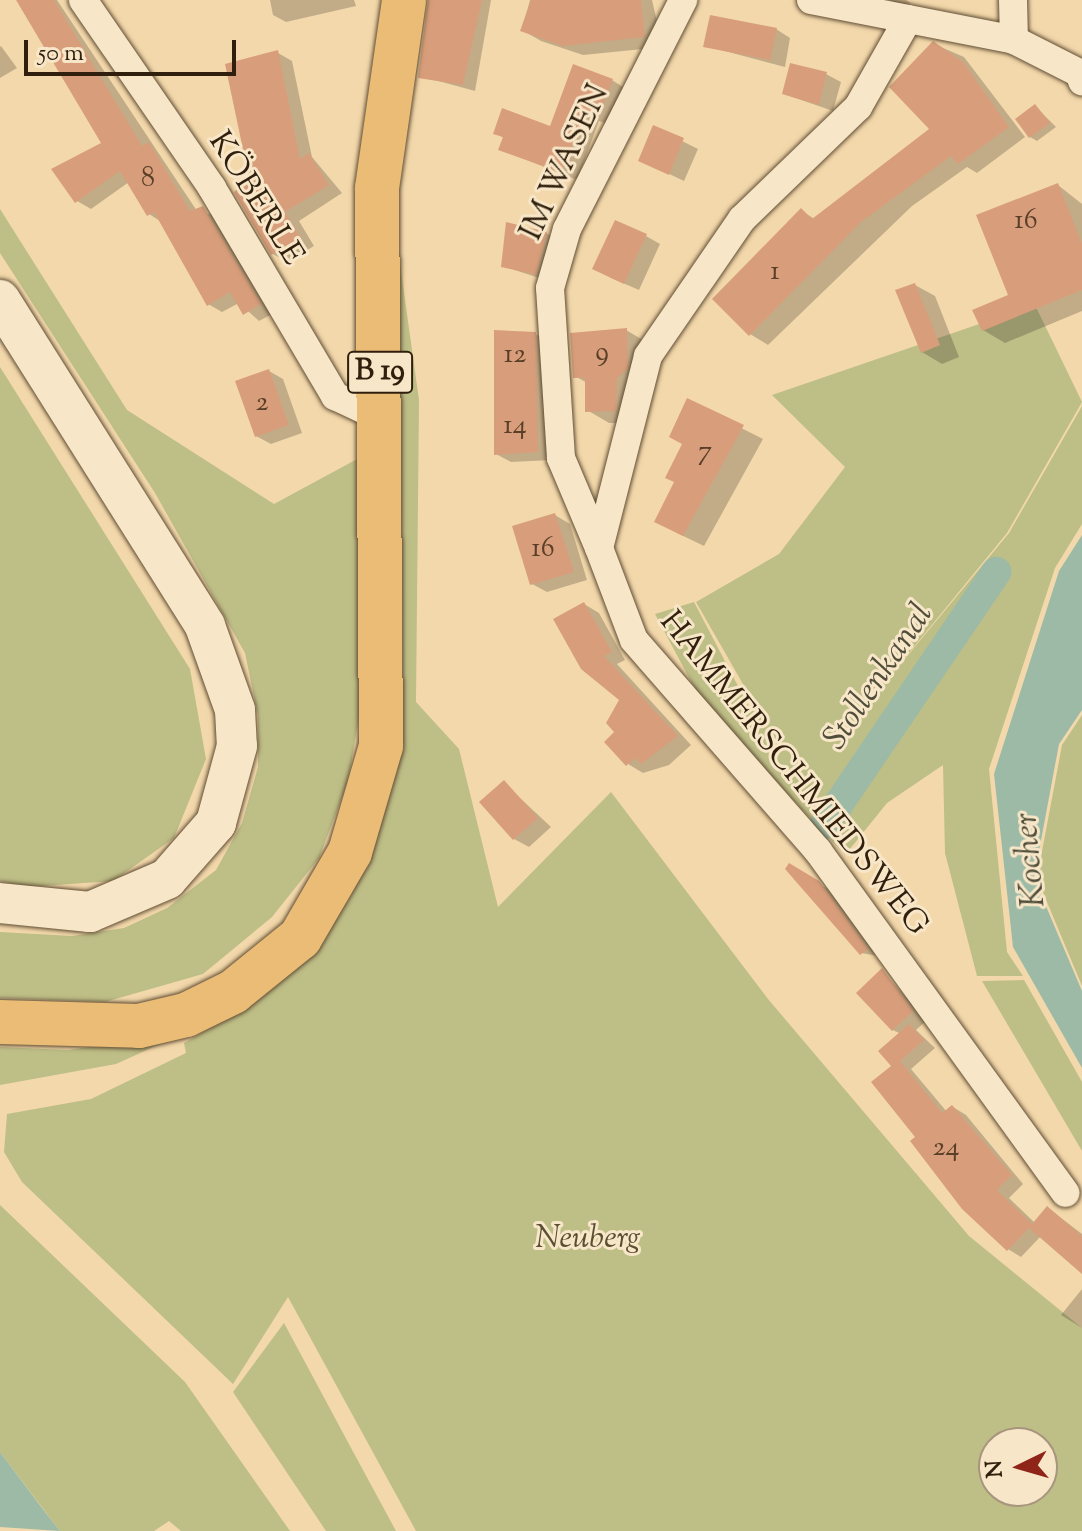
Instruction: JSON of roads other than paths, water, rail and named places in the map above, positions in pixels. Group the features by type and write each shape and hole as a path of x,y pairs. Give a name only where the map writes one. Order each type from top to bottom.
{"main road":[{"name":"B 19","path":"0,1022 139,1026 186,1015 270,966 329,895 350,852 381,746 382,418 377,188 404,0"},
{"path":"0,300 205,626 235,710 237,746 216,823 167,879 90,912 0,903"}],"street":[{"name":"KÖBERLE","path":"83,0 212,188 335,396 382,418"},
{"name":"IM WASEN","path":"599,548 561,458 550,288 567,229 683,0"},
{"path":"811,0 856,14 908,19 1014,40 1081,74"},
{"path":"1013,0 1014,40"},
{"path":"599,548 648,356 742,219 858,107 908,19"},
{"name":"HAMMERSCHMIEDSWEG","path":"599,548 634,640 826,863 1066,1193"}],"water":[{"name":"Kocher","path":"1082,535 1082,710 1059,744 1034,878 1082,991 1082,1068 1013,947 994,774 1059,571"},
{"path":"0,1452 42,1508 60,1531 0,1527"}],"waterway":[{"name":"Stollenkanal","path":"825,824 996,572"}],"park label":[{"name":"Neuberg","path":"588,1239"}]}
